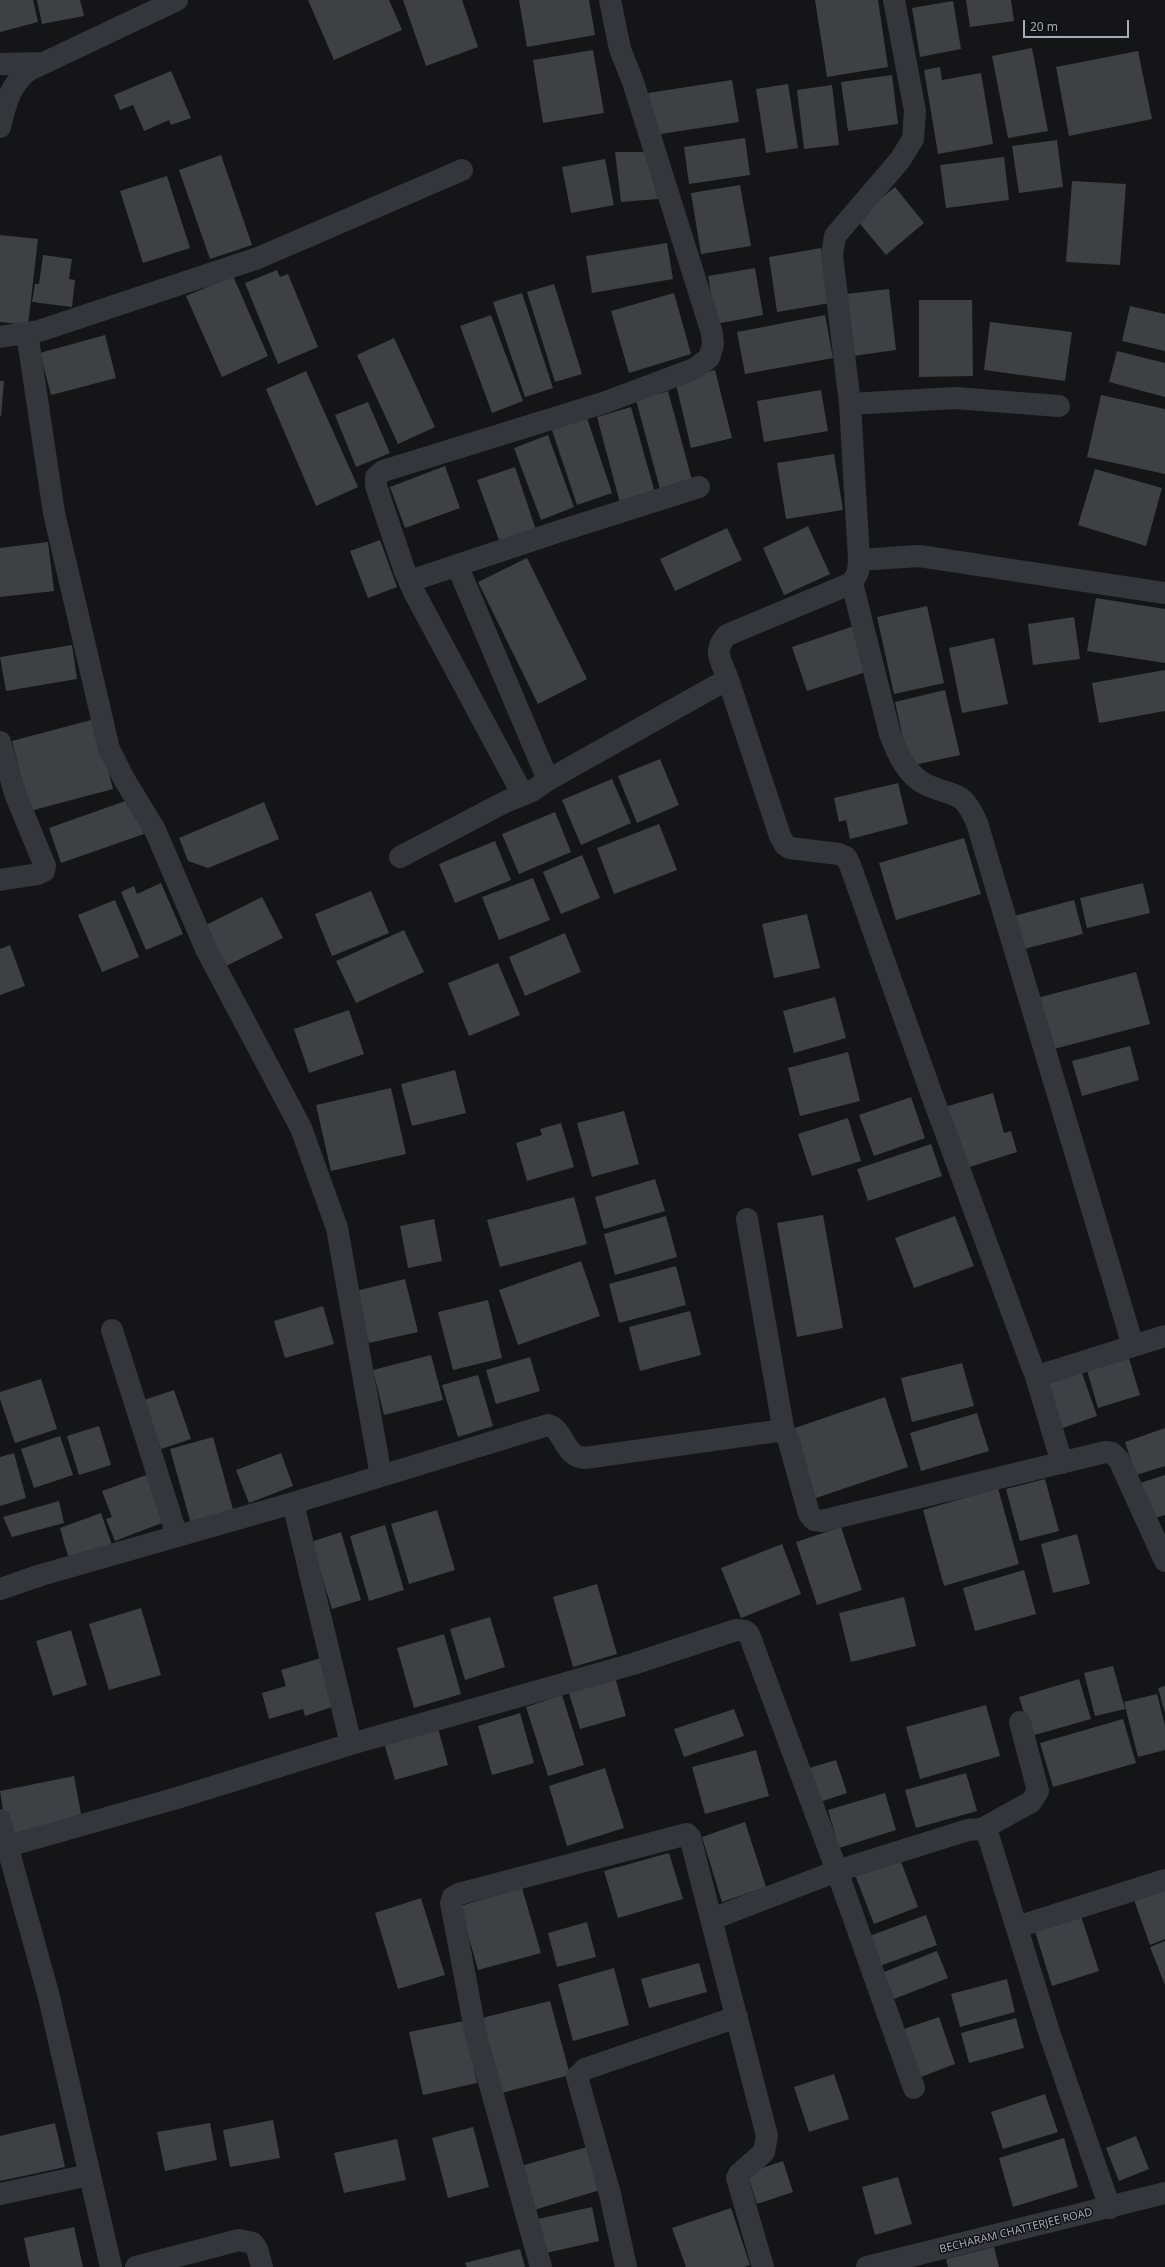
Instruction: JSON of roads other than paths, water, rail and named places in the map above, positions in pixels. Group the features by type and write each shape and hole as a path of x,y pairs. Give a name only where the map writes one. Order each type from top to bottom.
{"street":[{"path":"0,127 8,98 17,80 29,70 177,0"},
{"path":"522,795 410,581 376,486 376,477 383,472 603,403 694,369 709,358 713,345 712,333 633,82 620,48 610,0"},
{"path":"894,0 915,111 913,139 900,160 835,236 832,255 850,404 859,560 858,572 852,583 727,635 720,643 718,654 728,679 780,836 785,845 790,848 839,854 846,857 850,865 930,1090 1035,1373 1062,1462"},
{"path":"0,64 46,62"},
{"path":"0,337 39,331 258,258 462,170"},
{"path":"27,332 54,513 109,749 124,779 155,830 206,949 301,1128 337,1228 381,1476"},
{"path":"850,404 955,398 1058,406"},
{"path":"410,581 699,487"},
{"path":"859,560 919,556 1165,593"},
{"path":"457,565 548,780"},
{"path":"852,583 890,734 898,756 916,777 926,784 959,794 970,806 977,822 1133,1346"},
{"path":"400,857 505,802 522,795 728,679"},
{"path":"0,742 16,796 46,866 44,871 38,874 0,880"},
{"path":"747,1219 784,1433 788,1438 809,1514 814,1520 822,1521 1105,1452 1112,1453 1119,1460 1165,1561"},
{"path":"112,1330 177,1536"},
{"path":"1035,1373 1041,1375 1165,1336"},
{"path":"0,1589 41,1575 293,1503 548,1425 556,1430 572,1454 578,1458 777,1431 784,1433"},
{"path":"293,1503 351,1744"},
{"path":"8,1846 177,1798 351,1744 633,1664 736,1630 743,1630 748,1632 750,1636 837,1871 914,2088"},
{"path":"712,1919 837,1871 968,1830 982,1829 1031,1802 1038,1791 1020,1722"},
{"path":"0,1820 48,1993 111,2267"},
{"path":"982,1829 988,1835 1050,2035 1110,2208"},
{"path":"541,2267 476,2035 452,1911 451,1903 453,1897 687,1834 690,1837 712,1919 767,2136 764,2152 739,2174 737,2178 763,2267"},
{"path":"1016,1927 1165,1880"},
{"path":"626,2267 610,2194 578,2077 585,2069 737,2017"},
{"path":"0,2194 89,2175"},
{"name":"BECHARAM CHATTERJEE ROAD","path":"874,2266 1165,2193"},
{"path":"136,2267 239,2240 253,2243 257,2249 262,2267"}]}
